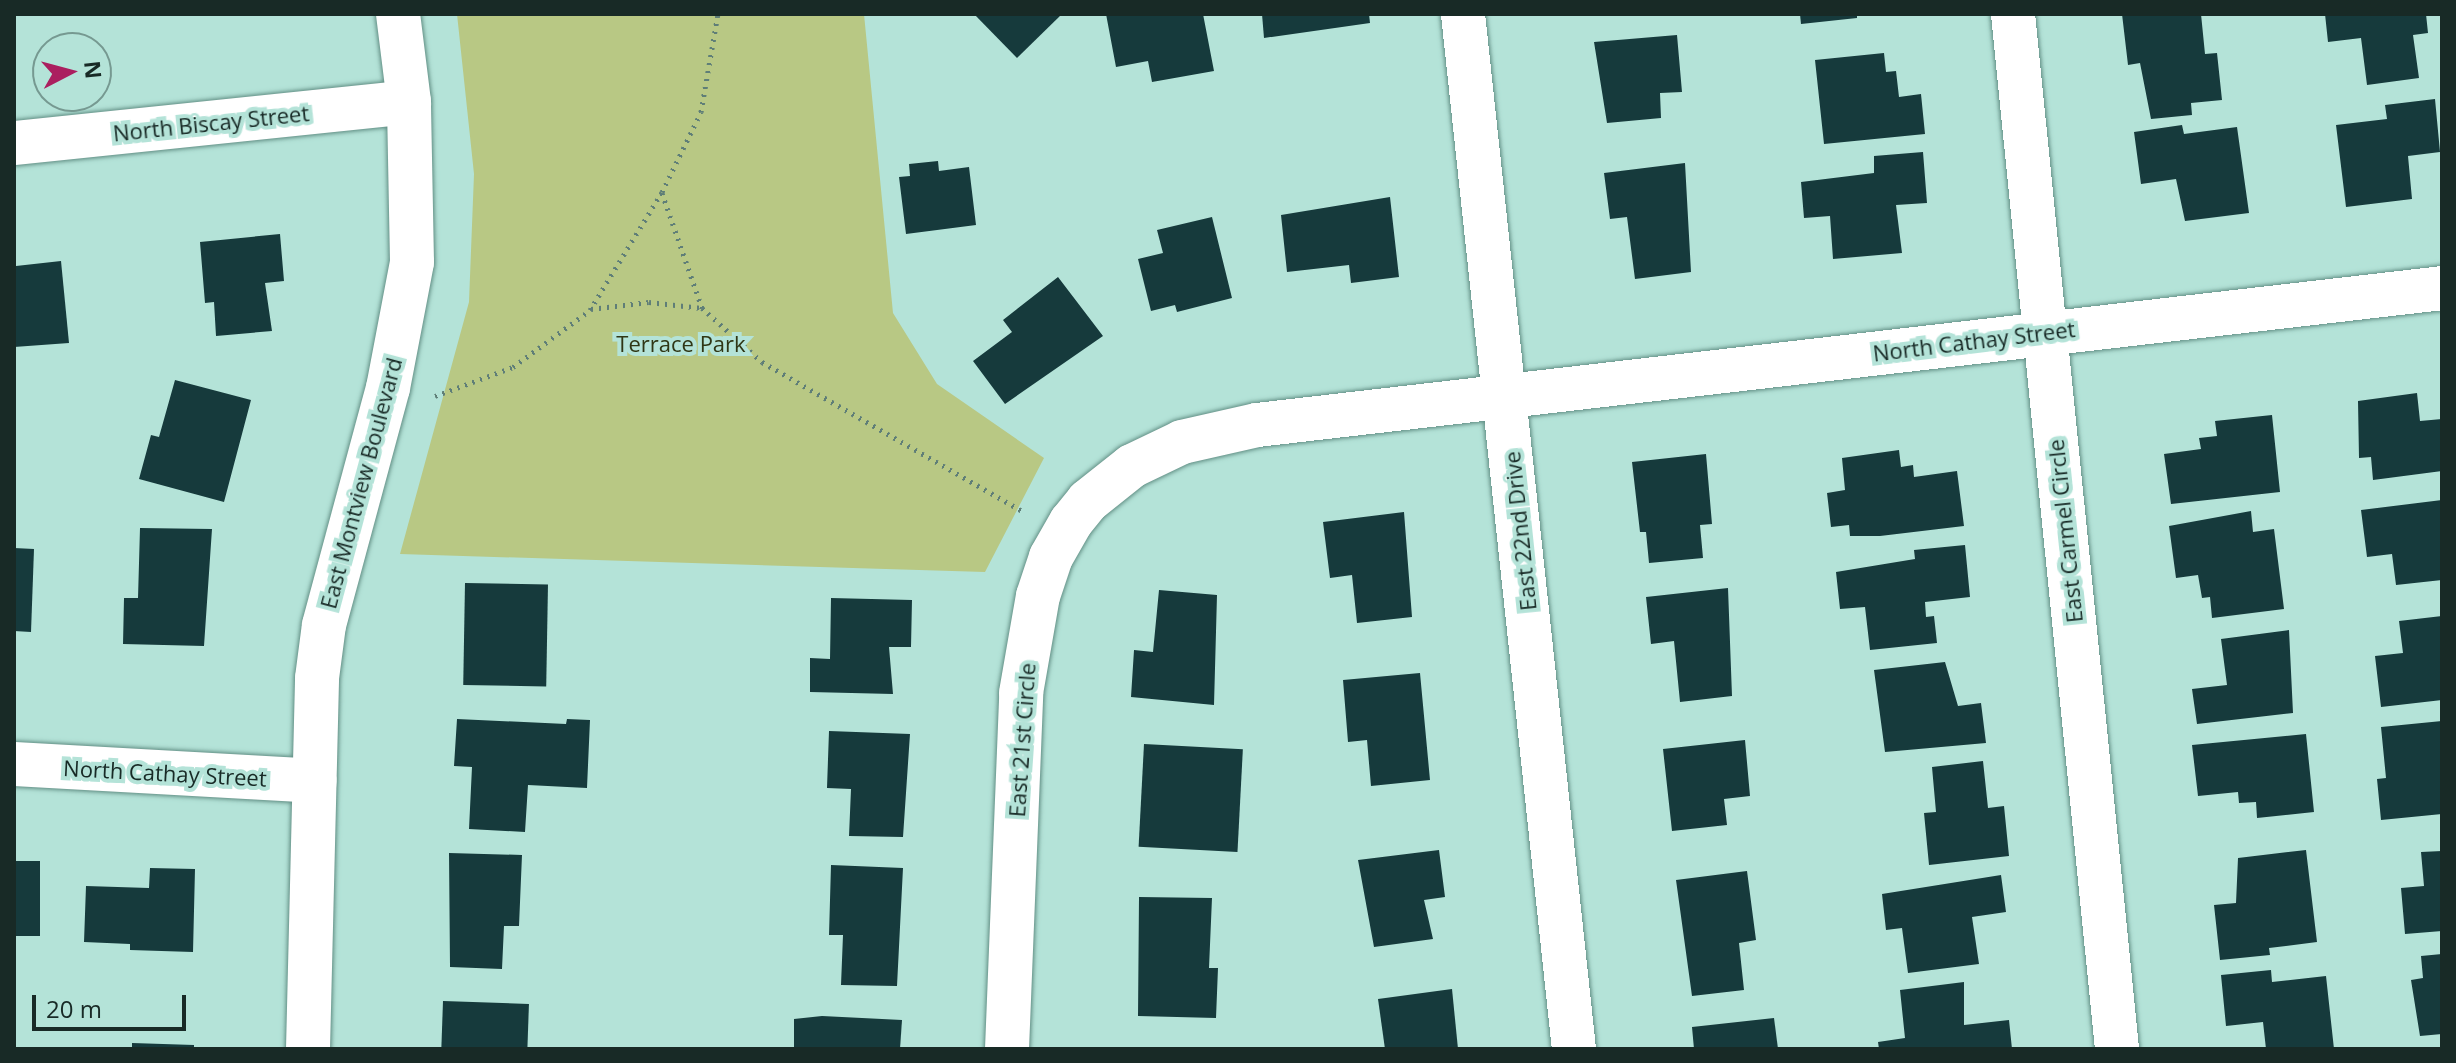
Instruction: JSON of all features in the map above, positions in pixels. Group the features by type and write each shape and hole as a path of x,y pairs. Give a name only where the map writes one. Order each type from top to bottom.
{"street":[{"name":"East Montview Boulevard","path":"308,1049 315,781 324,625 407,311 412,262 409,102 398,14"},
{"name":"East 22nd Drive","path":"1463,14 1574,1049"},
{"name":"East Carmel Circle","path":"2013,14 2117,1049"},
{"name":"North Biscay Street","path":"14,143 409,102"},
{"name":"North Cathay Street","path":"1506,400 2045,332 2442,288"},
{"name":"East 21st Circle","path":"1007,1049 1021,693 1038,596 1064,534 1088,501 1121,475 1182,442 1257,425 1506,400"},
{"name":"North Cathay Street","path":"14,764 315,781"}],"path":[{"path":"388,388 425,400 513,367 590,310 662,192 701,112 718,14"},
{"path":"662,192 702,308 762,362 1064,534"},
{"path":"590,310 649,302 702,308"}],"green space":[{"name":"Terrace Park","path":"457,14 864,14 893,313 937,384 1044,458 985,572 400,554 469,302 474,174"}],"building":[{"path":"974,14 1062,14 1017,58"},
{"path":"1106,14 1203,14 1214,71 1152,82 1148,61 1116,67"},
{"path":"1262,14 1369,14 1370,23 1264,38"},
{"path":"1800,14 1857,14 1857,18 1801,24"},
{"path":"2122,14 2201,14 2205,54 2217,53 2222,100 2191,103 2192,115 2151,119 2140,63 2128,65"},
{"path":"2325,14 2426,14 2428,33 2413,35 2419,78 2367,85 2361,38 2328,42"},
{"path":"1677,35 1682,92 1660,93 1661,118 1607,123 1594,42"},
{"path":"1884,53 1886,72 1896,71 1899,97 1921,94 1925,134 1824,144 1815,60"},
{"path":"2435,99 2440,152 2408,156 2412,199 2346,207 2336,125 2387,119 2385,105"},
{"path":"2182,125 2184,134 2237,127 2249,213 2185,221 2176,179 2141,184 2134,132"},
{"path":"1923,152 1927,203 1896,205 1902,253 1833,259 1830,216 1804,218 1801,182 1874,173 1874,156"},
{"path":"938,161 939,171 969,167 976,225 906,234 899,177 910,176 909,164"},
{"path":"1685,163 1691,272 1635,279 1627,217 1610,219 1604,173"},
{"path":"1390,197 1399,277 1351,283 1349,265 1287,272 1281,215"},
{"path":"1212,217 1232,298 1177,312 1175,305 1151,311 1138,259 1163,253 1157,230"},
{"path":"280,234 284,281 265,283 272,331 216,336 214,302 205,303 200,242"},
{"path":"61,261 69,343 14,347 16,266"},
{"path":"1058,277 1103,336 1005,404 973,361 1012,332 1003,320"},
{"path":"175,380 251,400 224,502 139,479 151,435 159,437"},
{"path":"2417,393 2420,421 2442,419 2442,471 2373,480 2371,457 2359,458 2358,401"},
{"path":"2272,415 2280,492 2171,504 2164,454 2201,449 2199,438 2217,436 2215,421"},
{"path":"1899,450 1901,467 1913,465 1914,477 1957,471 1964,526 1880,536 1850,536 1849,525 1831,527 1827,493 1845,490 1842,458"},
{"path":"1706,454 1712,524 1700,525 1703,558 1649,563 1646,532 1640,532 1632,462"},
{"path":"2442,500 2442,580 2396,585 2392,554 2367,557 2361,510"},
{"path":"2251,511 2253,532 2274,529 2284,609 2212,618 2210,597 2202,598 2198,575 2176,578 2169,526"},
{"path":"1404,512 1412,617 1357,623 1352,575 1330,578 1323,522"},
{"path":"140,528 212,529 204,646 123,644 124,598 138,598"},
{"path":"1965,545 1970,597 1925,602 1926,617 1934,616 1937,643 1870,650 1865,607 1840,609 1836,572 1915,559 1914,550"},
{"path":"14,548 34,549 31,632 14,631"},
{"path":"465,583 548,584 546,686 463,685"},
{"path":"1728,588 1732,696 1680,702 1674,641 1651,644 1646,597"},
{"path":"1159,590 1217,595 1214,705 1131,697 1134,650 1153,652"},
{"path":"831,598 912,600 911,647 889,647 893,694 810,692 810,658 830,659"},
{"path":"2442,616 2442,700 2381,707 2375,656 2403,653 2399,621"},
{"path":"2289,630 2293,713 2197,724 2192,689 2227,685 2221,639"},
{"path":"1945,662 1958,706 1981,703 1986,743 1885,752 1874,670"},
{"path":"1420,673 1430,780 1371,786 1367,740 1348,742 1343,680"},
{"path":"457,719 566,724 567,719 590,720 587,788 528,785 525,832 469,829 472,767 454,766"},
{"path":"2442,721 2442,814 2381,820 2377,779 2386,778 2381,727"},
{"path":"829,731 910,734 903,837 849,836 851,789 827,788"},
{"path":"2306,734 2314,812 2257,818 2256,802 2239,803 2238,792 2198,796 2192,745"},
{"path":"1745,740 1750,796 1724,799 1727,825 1672,831 1663,749"},
{"path":"1144,744 1243,749 1237,852 1139,847"},
{"path":"1983,761 1988,808 2004,806 2009,856 1929,865 1924,813 1936,812 1932,767"},
{"path":"1439,850 1445,897 1424,900 1433,939 1374,947 1358,860"},
{"path":"2306,850 2317,942 2269,948 2270,955 2220,960 2214,905 2236,903 2238,858"},
{"path":"2442,851 2442,931 2405,934 2401,888 2424,886 2421,852"},
{"path":"449,853 522,855 519,926 504,926 502,969 450,967"},
{"path":"14,861 40,861 40,936 14,936"},
{"path":"831,865 903,868 897,986 841,985 843,935 829,935"},
{"path":"150,868 195,869 193,952 130,950 130,944 84,942 86,886 149,888"},
{"path":"1747,871 1756,940 1739,943 1744,990 1692,996 1676,880"},
{"path":"2001,875 2006,912 1972,917 1979,964 1908,973 1902,928 1886,930 1882,894"},
{"path":"1139,897 1212,898 1209,968 1218,968 1216,1018 1138,1016"},
{"path":"2442,954 2442,1034 2420,1036 2411,980 2423,978 2421,956"},
{"path":"2271,970 2272,982 2326,976 2334,1049 2266,1049 2263,1022 2226,1026 2221,975"},
{"path":"1964,982 1964,1025 2009,1020 2012,1049 1879,1049 1878,1042 1905,1038 1900,990"},
{"path":"1452,989 1458,1049 1385,1049 1378,999"},
{"path":"443,1001 529,1004 527,1049 441,1049"},
{"path":"822,1016 902,1020 900,1049 794,1049 794,1019"},
{"path":"1774,1018 1778,1049 1694,1049 1692,1027"},
{"path":"132,1043 194,1045 194,1049 132,1049"}]}
